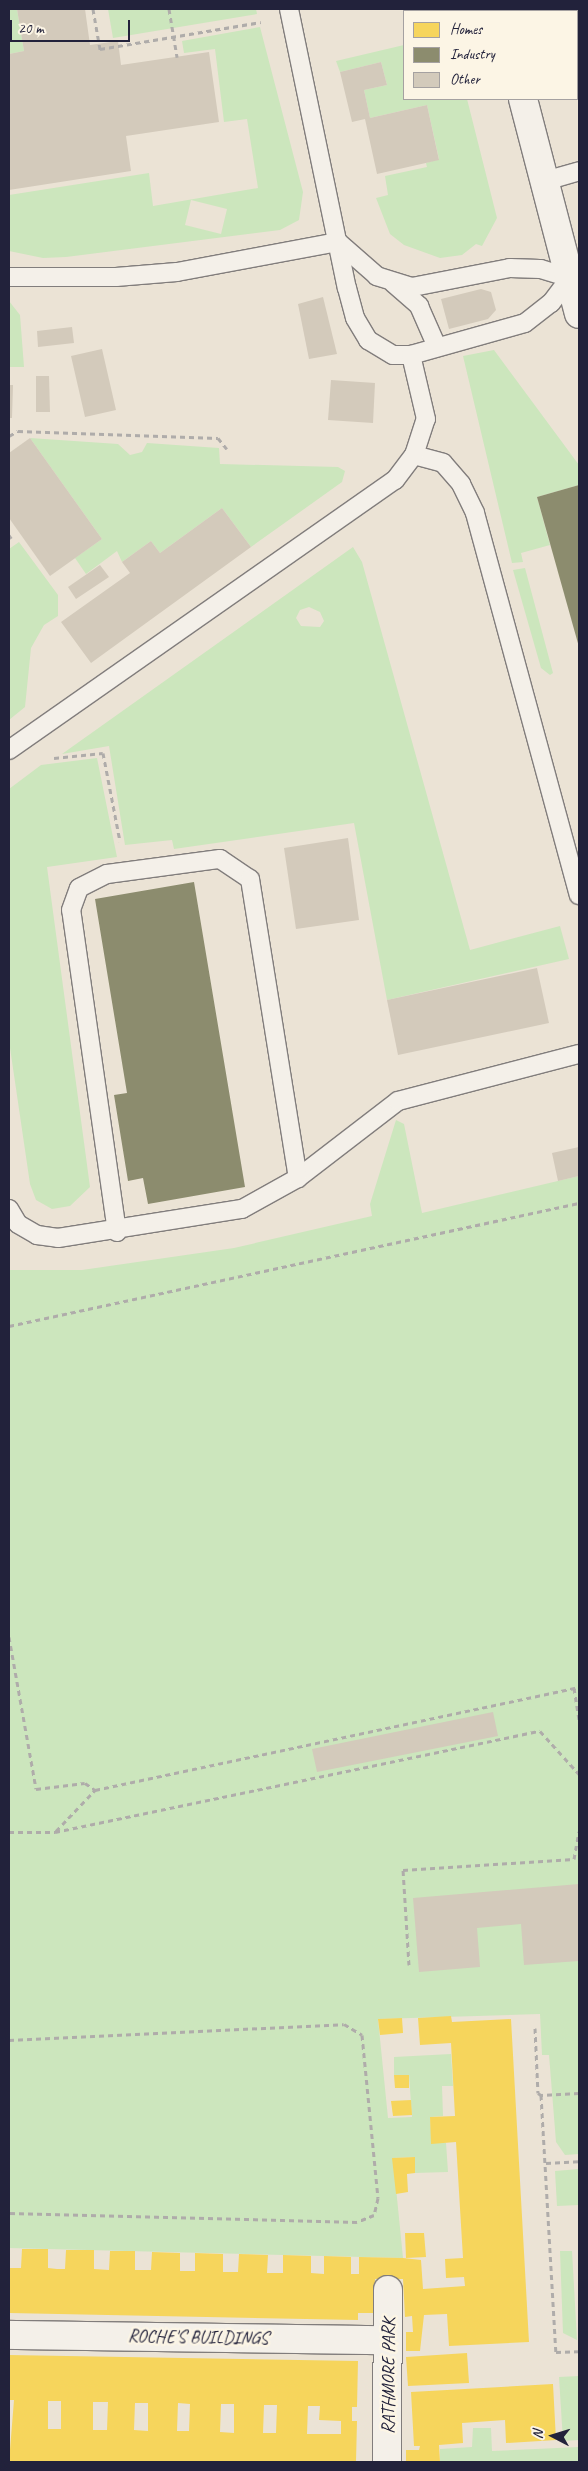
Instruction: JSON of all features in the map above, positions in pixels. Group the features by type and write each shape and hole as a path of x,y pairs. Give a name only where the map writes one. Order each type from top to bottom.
{"street":[{"path":"523,100 579,314"},
{"name":"RATHMORE PARK","path":"387,2462 388,2290"},
{"name":"ROCHE'S BUILDINGS","path":"9,2335 387,2340"}],"lane":[{"path":"290,13 338,242 356,318 368,340 393,355 411,355 525,323 551,303 570,278 540,269 510,268 430,287 393,283"},
{"path":"545,180 579,171"},
{"path":"9,277 177,272 338,242"},
{"path":"338,242 357,262 393,283 418,306 437,347"},
{"path":"9,750 353,512 395,480 414,455 426,419 411,355"},
{"path":"414,455 443,463 461,484 475,513 579,895"},
{"path":"117,1232 71,910 79,888 108,874 220,859 250,879 298,1178"},
{"path":"9,1209 18,1224 37,1235 58,1238 117,1232 242,1209 298,1178 398,1101 579,1054"}],"path":[{"path":"93,9 100,49 173,37 290,13"},
{"path":"169,9 177,57"},
{"path":"9,436 18,431 218,438 227,448"},
{"path":"35,732 52,758 103,754 122,850"},
{"path":"9,1326 579,1203"},
{"path":"9,1637 36,1789 85,1783 95,1790"},
{"path":"55,1832 95,1790 579,1687"},
{"path":"574,1688 579,1720"},
{"path":"9,1832 55,1832 540,1732 579,1774"},
{"path":"409,1965 403,1870 574,1859 579,1831"},
{"path":"9,2040 344,2024 362,2036 378,2198 374,2215 357,2222 9,2213"},
{"path":"534,2028 538,2093 542,2095 579,2093"},
{"path":"542,2095 556,2352 579,2351"},
{"path":"546,2163 579,2161"}],"green space":[{"path":"9,9 17,9 24,51 9,54"},
{"path":"108,9 256,9 257,14 113,38"},
{"path":"260,27 303,192 299,220 280,230 66,257 43,258 9,251 9,195 149,173 153,206 258,188 247,119 224,122 215,49 184,53 182,41","holes":["191,200 227,209 221,234 185,225"]},
{"path":"403,45 403,100 467,100 497,218 482,246 476,244 462,255 440,258 404,245 390,234 376,198 388,195 385,176 427,167 426,163 439,159 427,105 370,118 364,90 387,85 381,62 340,72 336,61"},
{"path":"9,301 20,315 24,367 9,367"},
{"path":"494,350 579,465 579,485 537,497 550,545 521,553 523,562 512,563 463,356"},
{"path":"30,438 118,444 130,455 142,452 147,443 219,448 220,464 338,467 345,471 342,482 251,547 222,508 160,553 151,541 122,562 117,551 86,574 75,558 102,539"},
{"path":"19,542 58,595 58,616 44,625 31,648 25,707 9,720 9,549"},
{"path":"353,547 362,562 470,950 560,926 569,959 387,1000 354,823 174,849 172,840 125,845 109,746 62,754","holes":["309,607 320,612 324,621 320,627 301,626 296,618 300,610"]},
{"path":"525,568 553,673 550,675 541,668 513,570"},
{"path":"97,758 117,857 47,867 90,1187 70,1206 52,1209 36,1200 30,1184 9,1041 9,789 41,765"},
{"path":"396,1120 404,1124 422,1213 579,1176 579,2154 565,2155 556,2142 549,2055 542,2055 540,2014 378,2019 388,2118 412,2117 409,2075 394,2075 394,2057 451,2054 453,2086 442,2086 443,2116 430,2117 432,2143 446,2143 448,2172 415,2173 415,2157 393,2158 403,2258 9,2248 9,1270 82,1270 234,1248 372,1216 370,1204"},
{"path":"579,2169 579,2205 557,2206 555,2171"},
{"path":"560,2251 572,2251 577,2340 563,2333"},
{"path":"579,2376 579,2440 563,2441 559,2377"},
{"path":"473,2428 491,2428 492,2451 579,2447 579,2462 440,2462 440,2449 472,2447"}],"building: Homes":[{"path":"552,9 579,9 579,98 578,10"},
{"path":"451,2016 452,2022 511,2019 529,2342 449,2346 447,2314 424,2315 420,2351 406,2351 406,2332 413,2332 412,2316 405,2317 403,2279 375,2279 374,2313 358,2313 358,2320 9,2313 9,2268 21,2268 22,2249 48,2249 48,2268 57,2269 65,2269 66,2250 94,2250 94,2269 109,2270 110,2251 135,2251 135,2270 151,2270 152,2252 180,2253 180,2271 195,2271 195,2253 223,2254 223,2272 238,2272 239,2254 268,2255 267,2273 283,2273 283,2255 311,2256 311,2273 324,2274 324,2256 351,2257 351,2274 359,2274 359,2257 403,2258 421,2260 423,2289 465,2286 464,2277 446,2278 445,2259 463,2258 456,2142 431,2144 430,2117 455,2116 451,2043 420,2045 418,2018"},
{"path":"402,2018 403,2033 380,2035 378,2019"},
{"path":"394,2075 409,2075 409,2088 395,2088"},
{"path":"411,2100 412,2115 393,2116 391,2101"},
{"path":"415,2157 415,2173 407,2174 408,2192 396,2194 392,2158"},
{"path":"405,2233 424,2233 426,2257 406,2258"},
{"path":"467,2353 469,2383 408,2386 406,2357"},
{"path":"9,2355 358,2361 357,2407 352,2407 352,2421 357,2421 356,2462 9,2462 14,2400 9,2400","holes":["48,2401 61,2401 61,2429 48,2429","93,2402 108,2402 107,2430 93,2430","135,2403 148,2403 148,2431 134,2430","178,2403 190,2404 189,2431 177,2431","221,2404 234,2404 234,2433 220,2432","264,2405 277,2405 276,2433 263,2433","308,2406 320,2406 319,2420 341,2421 341,2434 307,2434"]},
{"path":"553,2384 556,2440 506,2443 505,2420 462,2423 463,2443 439,2445 440,2462 406,2462 406,2450 419,2450 420,2446 414,2446 411,2392"}],"building: Industry":[{"path":"579,485 579,647 537,497"},
{"path":"194,882 245,1187 148,1204 143,1178 128,1181 114,1095 127,1093 95,899"}],"building: Other":[{"path":"17,9 85,9 90,45 118,41 121,65 209,52 219,122 126,136 131,171 9,190 9,54 24,51"},
{"path":"381,62 387,85 364,90 370,118 427,105 439,160 377,174 365,119 352,122 340,72"},
{"path":"481,289 491,292 496,310 488,319 449,329 441,299"},
{"path":"323,297 337,354 309,359 298,304"},
{"path":"72,327 74,343 38,347 37,331"},
{"path":"102,349 116,410 85,417 71,356"},
{"path":"36,376 49,376 50,412 36,412"},
{"path":"331,380 375,383 373,423 328,420"},
{"path":"9,385 13,385 12,418 9,418"},
{"path":"30,438 102,539 50,576 9,518 9,453"},
{"path":"222,508 251,547 91,663 61,622 130,573 122,562 151,541 160,553"},
{"path":"100,565 109,577 76,599 68,587"},
{"path":"348,838 359,920 296,929 284,848"},
{"path":"537,968 549,1023 398,1055 387,1000"},
{"path":"579,1147 579,1176 558,1181 552,1153"},
{"path":"493,1712 498,1736 317,1772 312,1749"},
{"path":"579,1884 579,1961 524,1965 521,1924 477,1928 480,1967 419,1972 413,1898"}]}
